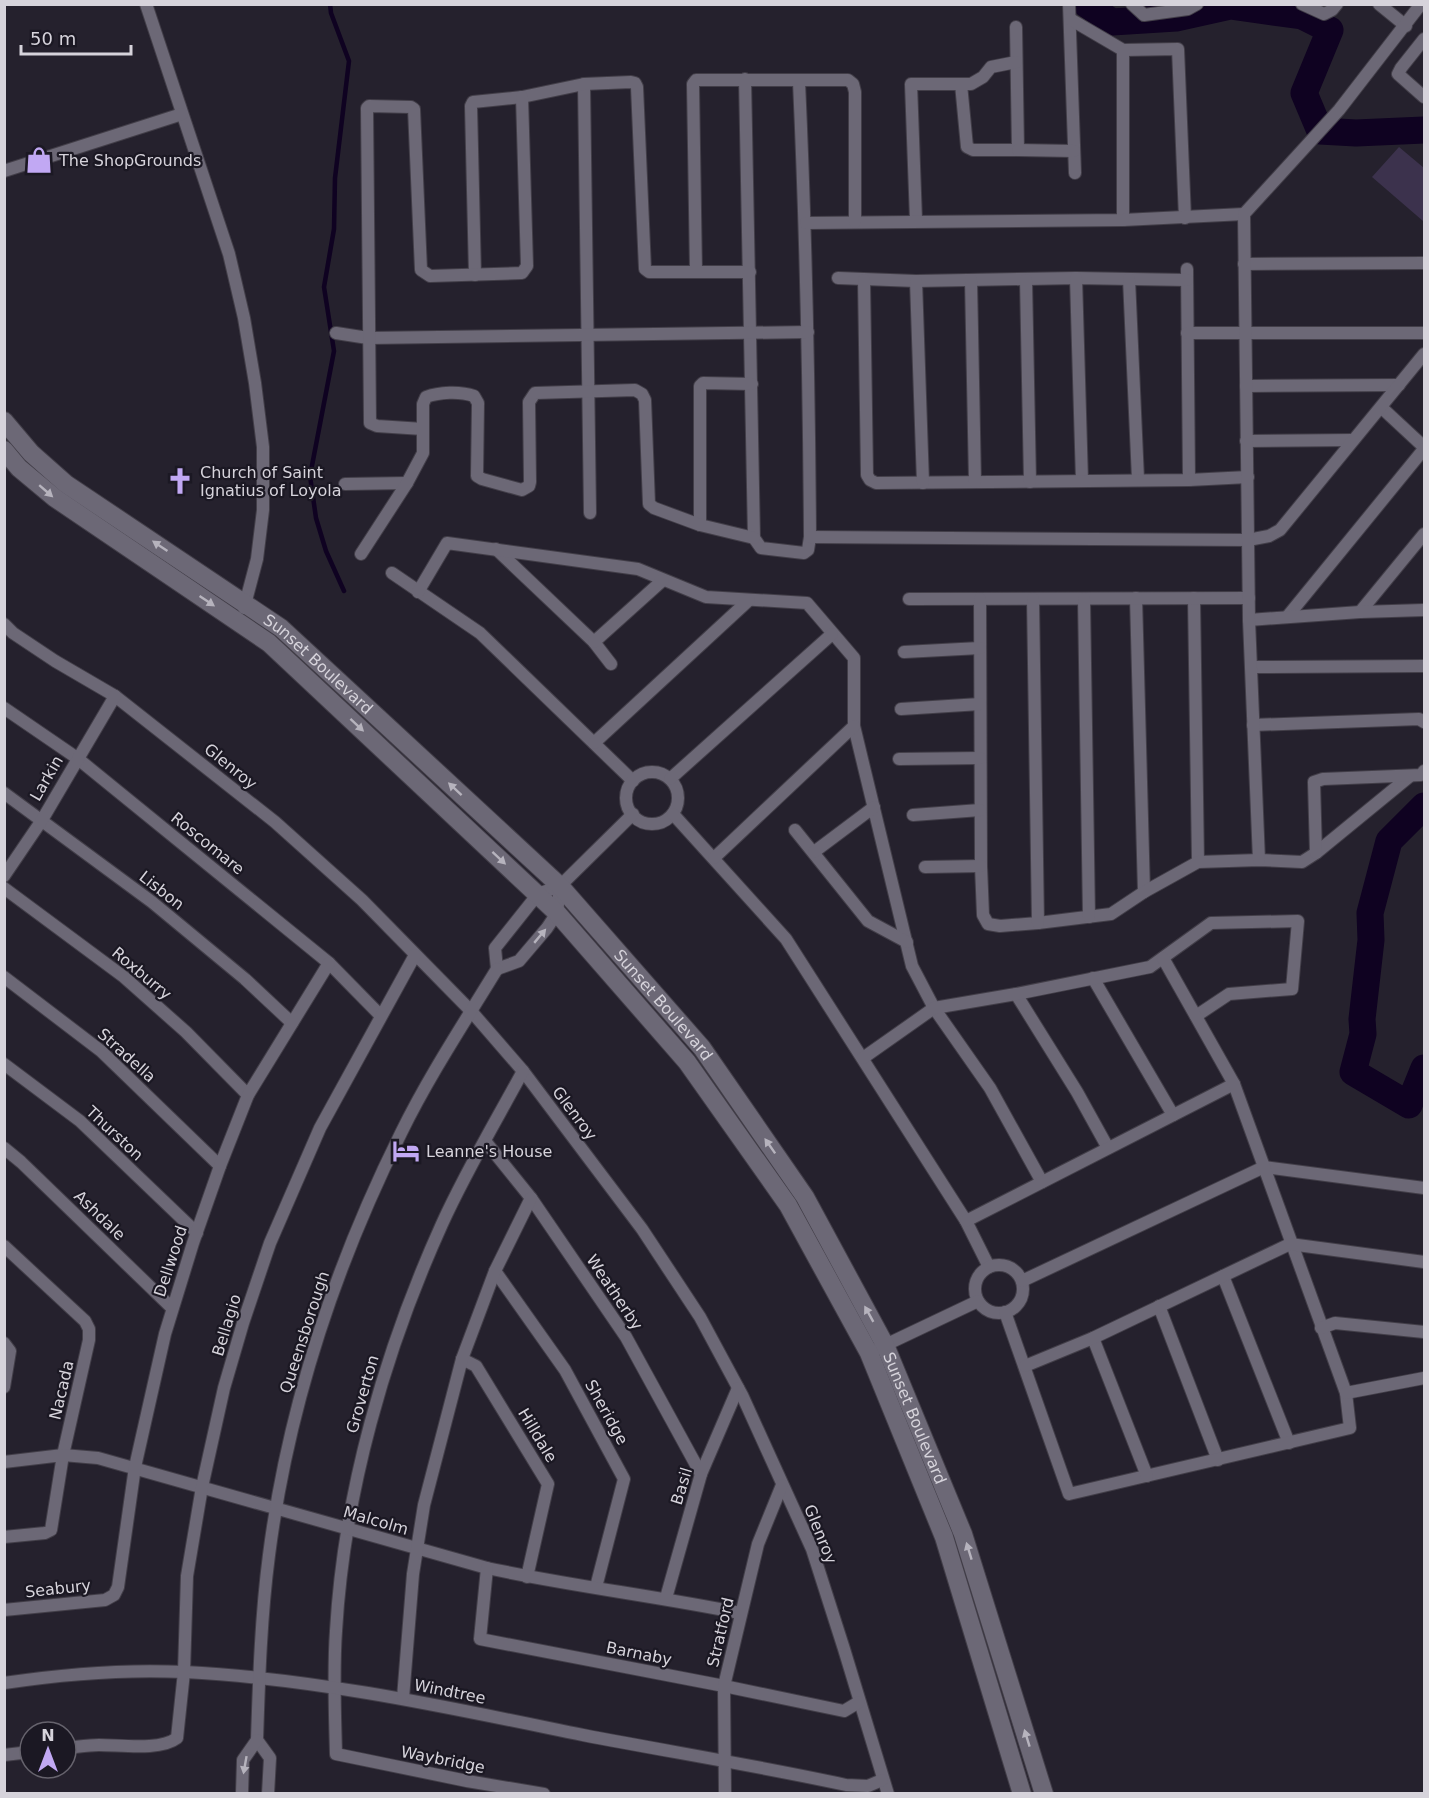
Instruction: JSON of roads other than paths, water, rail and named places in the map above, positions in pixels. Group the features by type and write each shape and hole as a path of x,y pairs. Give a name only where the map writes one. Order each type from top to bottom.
{"main road":[{"name":"Sunset Boulevard","path":"4,421 31,453 66,484 281,628 560,886 702,1048 805,1197 963,1534 1044,1794"},
{"name":"Sunset Boulevard","path":"4,450 19,468 55,498 269,643 557,913 694,1072 788,1205 877,1349 944,1537 1022,1794"}],"street":[{"path":"146,4 229,254 244,318 255,383 263,447 263,510 257,559 246,603 238,622"},
{"path":"1069,4 1075,173"},
{"path":"1132,4 1144,15 1188,9 1197,4"},
{"path":"1302,4 1324,14 1337,4"},
{"path":"806,223 916,220 1123,220 1244,214 1339,110 1421,4"},
{"path":"1386,7 1406,26"},
{"path":"1070,19 1123,50 1178,49 1185,218"},
{"path":"1016,27 1018,150"},
{"path":"1425,39 1398,74 1425,97"},
{"path":"1123,50 1123,220"},
{"path":"916,220 911,84 976,82 991,67 1016,62"},
{"path":"745,79 754,538 760,548 804,553 808,550 810,537 808,332 806,223 799,82"},
{"path":"696,272 694,81 848,80 853,84 855,92 855,222"},
{"path":"475,275 471,106 473,102 522,97 584,84 631,82 637,87 645,269 649,272 750,272"},
{"path":"584,84 590,513"},
{"path":"961,84 967,147 973,150 1074,151"},
{"path":"423,429 377,426 370,423 366,112 369,106 411,106 414,110 421,270 430,276 522,273 526,270 522,97"},
{"path":"4,171 182,114"},
{"path":"1244,214 1249,620 1259,861"},
{"path":"1244,264 1425,262"},
{"path":"838,278 916,281 1129,279 1187,274 1189,480"},
{"path":"1076,278 1082,481"},
{"path":"1129,279 1138,479"},
{"path":"864,280 867,475 870,480 876,483 922,483 1189,480 1248,477"},
{"path":"971,280 975,482"},
{"path":"1026,280 1030,482"},
{"path":"916,281 922,483"},
{"path":"336,333 368,338 808,332"},
{"path":"1187,333 1425,333"},
{"path":"810,537 1248,540 1269,536 1280,530 1425,354"},
{"path":"700,525 700,386 703,383 752,384"},
{"path":"1246,386 1399,385"},
{"path":"362,554 407,483 423,453 423,404 426,397 466,393 474,396 478,403 477,476 522,490 529,486 530,482 529,402 535,393 635,390 642,394 645,400 649,504 700,525 754,538"},
{"path":"1287,617 1425,448 1382,408"},
{"path":"1246,441 1353,440"},
{"path":"345,484 407,483"},
{"path":"1360,612 1425,534"},
{"path":"418,592 447,543 638,569 706,597 807,603 854,658 854,726 912,966 934,1008 990,1088 1042,1182"},
{"path":"496,549 594,642 611,664"},
{"path":"392,573 480,633 633,781"},
{"path":"594,642 663,580"},
{"path":"1136,598 1144,892"},
{"path":"1194,598 1198,862"},
{"path":"909,599 1249,598"},
{"path":"980,599 981,866 984,915 988,924 1000,926 1038,923 1112,914 1144,892 1198,862 1302,862 1316,854 1410,776"},
{"path":"1033,599 1038,923"},
{"path":"1084,599 1089,917"},
{"path":"594,743 749,600"},
{"path":"1249,620 1425,610"},
{"name":"Glenroy","path":"4,624 13,633 55,661 115,696 276,822 362,900 471,1011 524,1071 642,1229 700,1317 738,1388 812,1548 888,1794"},
{"path":"670,779 832,634"},
{"path":"904,652 980,648"},
{"path":"1252,667 1425,666"},
{"name":"Larkin","path":"4,876 42,820 115,696"},
{"path":"901,709 980,704"},
{"name":"Roscomare","path":"4,708 77,758 329,963 380,1015"},
{"path":"1253,725 1419,718 1425,722"},
{"path":"714,858 854,726"},
{"path":"899,759 980,758"},
{"path":"1316,854 1314,782 1323,779 1421,775 1425,771"},
{"path":"647,772 656,772 670,779 678,792 676,807 667,819 653,824 645,823 628,808 627,794 633,781 647,772"},
{"name":"Lisbon","path":"4,793 152,902 245,979 292,1023"},
{"path":"814,852 874,807"},
{"path":"913,815 980,810"},
{"path":"560,886 557,913 519,961 497,969 495,948 538,894 560,886 633,814"},
{"path":"673,814 786,939 966,1221 989,1267"},
{"path":"795,830 868,921 906,942"},
{"path":"925,867 981,866"},
{"name":"Roxburry","path":"4,888 124,977 186,1032 248,1095"},
{"path":"863,1058 934,1008 1150,967 1211,923 1298,921 1292,989 1229,994 1196,1016"},
{"name":"Bellagio","path":"78,1747 171,1743 177,1738 184,1672 187,1576 202,1487 224,1388 270,1243 320,1128 380,1015 415,956"},
{"path":"1005,1312 1069,1494 1350,1428 1346,1393 1290,1244 1234,1084 1163,958"},
{"name":"Dellwood","path":"114,1595 118,1587 135,1467 156,1371 172,1308 197,1233 248,1095 329,963"},
{"name":"Queensborough","path":"257,1740 262,1621 276,1509 302,1386 317,1337 348,1251 402,1130 497,969"},
{"name":"Stradella","path":"4,977 101,1051 220,1166"},
{"path":"1093,978 1173,1115"},
{"path":"1016,994 1077,1092 1108,1148"},
{"name":"Thurston","path":"4,1064 80,1121 197,1233"},
{"name":"Groverton","path":"336,1754 334,1687 336,1629 348,1529 368,1432 384,1374 408,1305 443,1222 524,1071"},
{"path":"966,1221 1234,1084"},
{"name":"Weatherby","path":"485,1141 531,1198 626,1337 700,1474"},
{"name":"Ashdale","path":"4,1148 172,1308"},
{"path":"1022,1281 1264,1167 1425,1188"},
{"path":"403,1698 413,1574 424,1505 462,1359 495,1271 531,1198"},
{"path":"1025,1366 1093,1338 1290,1244 1425,1262"},
{"name":"Nacada","path":"4,1246 85,1321 89,1329 89,1340 63,1455 51,1530 45,1533 4,1537"},
{"path":"1005,1266 1012,1269 1022,1281 1022,1296 1012,1309 1005,1312 990,1311 978,1301 975,1285 982,1271 989,1267 1005,1266"},
{"name":"Sheridge","path":"495,1271 565,1370 624,1479 596,1587"},
{"path":"1223,1276 1289,1443"},
{"path":"877,1349 978,1301"},
{"path":"1160,1306 1218,1460"},
{"path":"1321,1328 1335,1323 1425,1332"},
{"path":"1093,1338 1147,1476"},
{"path":"4,1343 10,1351 4,1387"},
{"name":"Hilldale","path":"462,1359 476,1366 548,1484 527,1577"},
{"path":"1346,1393 1425,1378"},
{"name":"Basil","path":"666,1598 700,1474 738,1388"},
{"name":"Malcolm","path":"4,1462 63,1455 98,1458 487,1568 527,1577 666,1598 740,1613"},
{"name":"Stratford","path":"725,1794 724,1686 758,1544 782,1485"},
{"name":"Barnaby","path":"487,1568 480,1639 844,1711 859,1702"},
{"name":"Seabury","path":"4,1610 105,1600 114,1595"},
{"name":"Windtree","path":"4,1683 90,1673 184,1672 260,1677 403,1698 846,1785 868,1786 882,1780"},
{"path":"242,1794 243,1760 257,1740 270,1758 268,1794"},
{"name":"Waybridge","path":"336,1754 544,1794"}],"waterway":[{"path":"330,4 331,13 349,61 335,178 334,229 324,287 334,351 310,476 316,518 326,551 344,591"},
{"path":"1086,4 1112,22 1176,18 1230,6 1302,16 1330,30 1304,93 1320,131 1356,133 1424,130"},
{"path":"1424,806 1389,841 1370,913 1371,940 1362,1019 1363,1034 1353,1072 1409,1105 1424,1068"}],"place":[{"name":"The ShopGrounds","path":"39,160"},
{"name":"Church of Saint Ignatius of Loyola","path":"180,481"},
{"name":"Leanne's House","path":"406,1151"}]}
